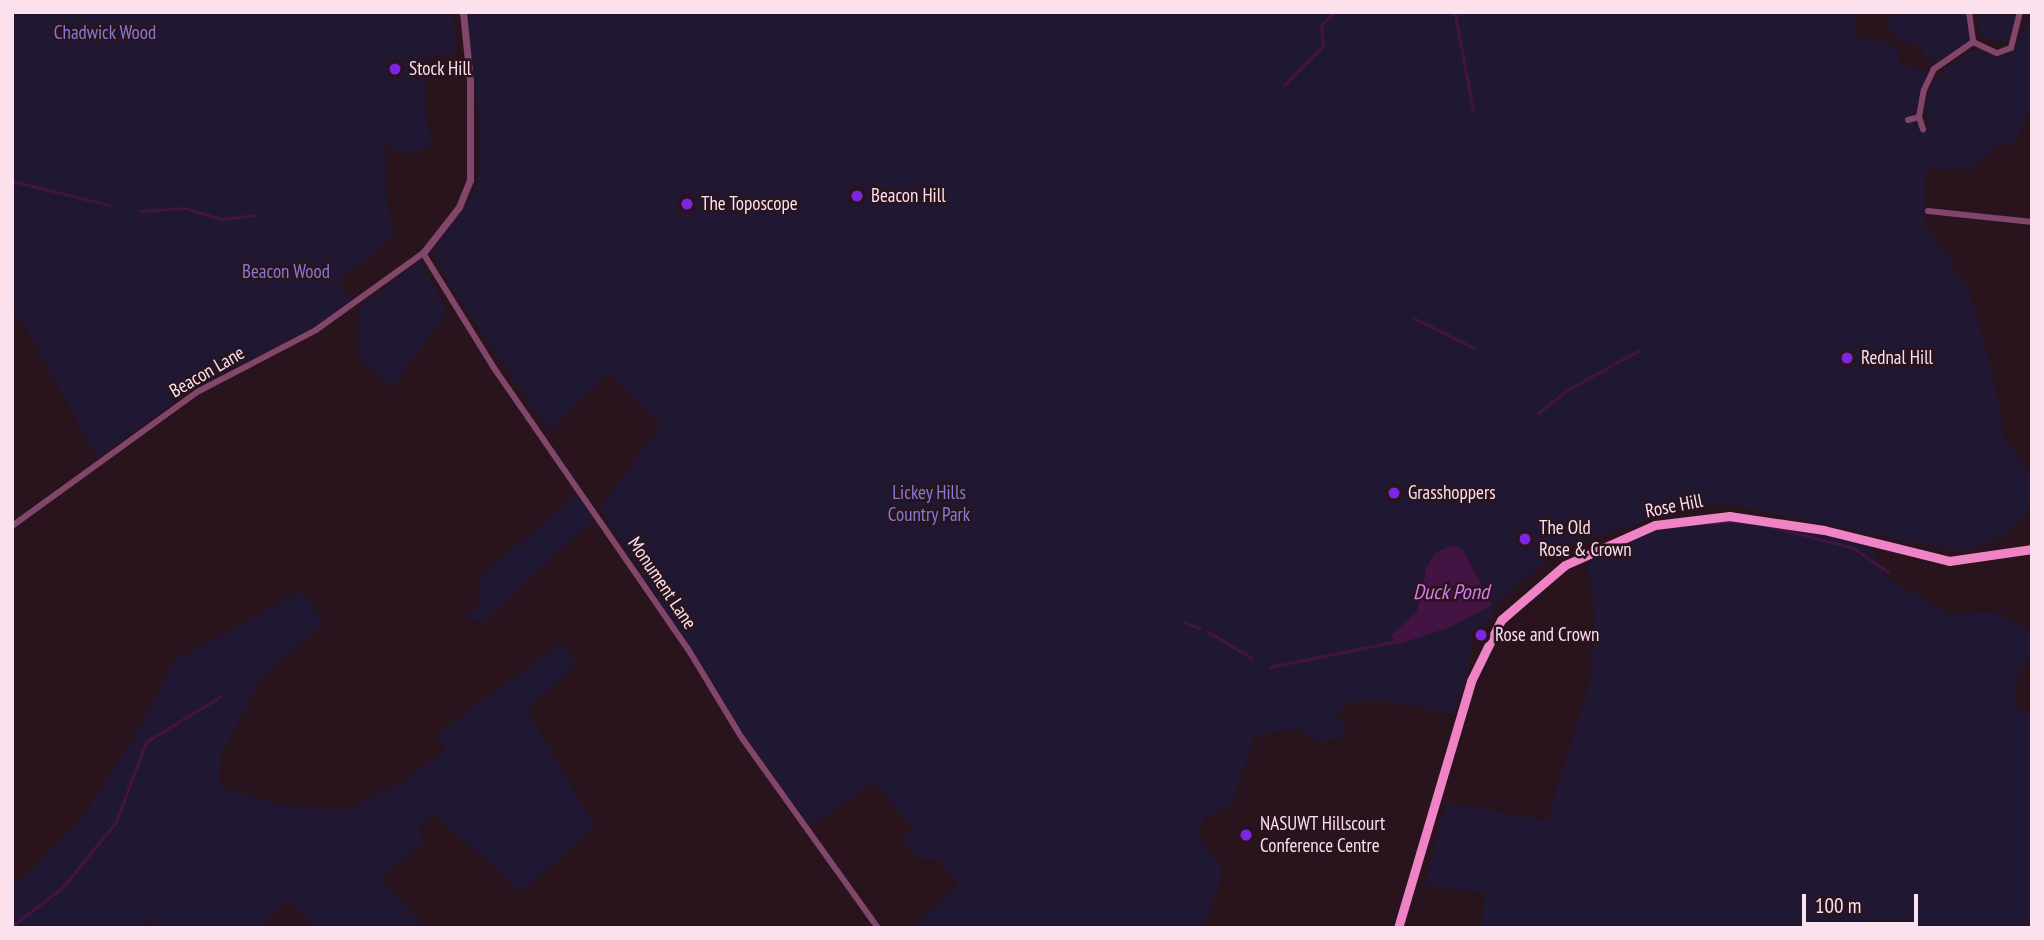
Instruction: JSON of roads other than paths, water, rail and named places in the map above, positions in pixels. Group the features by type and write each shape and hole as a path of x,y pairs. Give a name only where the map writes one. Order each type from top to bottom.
{"main road":[{"name":"Rose Hill","path":"1398,928 1467,692 1501,620 1528,592 1590,550 1655,525 1730,516 1824,530 1949,561 2032,550"}],"street":[{"path":"423,253 459,207 470,180 470,81 463,12"},
{"path":"1969,12 1973,42 1988,52 2002,53 2011,48 2020,12"},
{"path":"1923,129 1920,117 1924,90 1934,69 1973,42"},
{"path":"1908,120 1920,117"},
{"path":"1928,211 2032,222"},
{"name":"Beacon Lane","path":"12,526 197,392 316,330 423,253"},
{"name":"Monument Lane","path":"423,253 494,368 688,649 742,738 878,928"}],"water":[{"name":"Duck Pond","path":"1453,545 1463,550 1492,605 1450,627 1396,645 1391,636 1417,611 1426,569 1435,553"}],"waterway":[{"path":"1284,85 1323,46 1321,26 1334,12"},
{"path":"1455,12 1473,108"},
{"path":"12,181 109,205"},
{"path":"140,211 185,208 222,219 255,215"},
{"path":"1414,318 1474,348"},
{"path":"1538,413 1567,390 1638,351"},
{"path":"1710,523 1735,521"},
{"path":"1769,526 1854,548 1888,572"},
{"path":"1184,622 1199,628"},
{"path":"1207,631 1252,658"},
{"path":"1270,667 1393,642"},
{"path":"12,926 62,888 116,822 146,742 221,696"}],"place":[{"name":"Stock Hill","path":"395,69"},
{"name":"Beacon Hill","path":"857,196"},
{"name":"The Toposcope","path":"687,204"},
{"name":"Rednal Hill","path":"1847,358"},
{"name":"Grasshoppers","path":"1394,493"},
{"name":"The Old Rose & Crown","path":"1525,539"},
{"name":"Rose and Crown","path":"1481,635"},
{"name":"NASUWT Hillscourt Conference Centre","path":"1246,835"}],"park label":[{"name":"Chadwick Wood","path":"105,33"},
{"name":"Beacon Wood","path":"286,272"},
{"name":"Lickey Hills Country Park","path":"929,504"}]}
